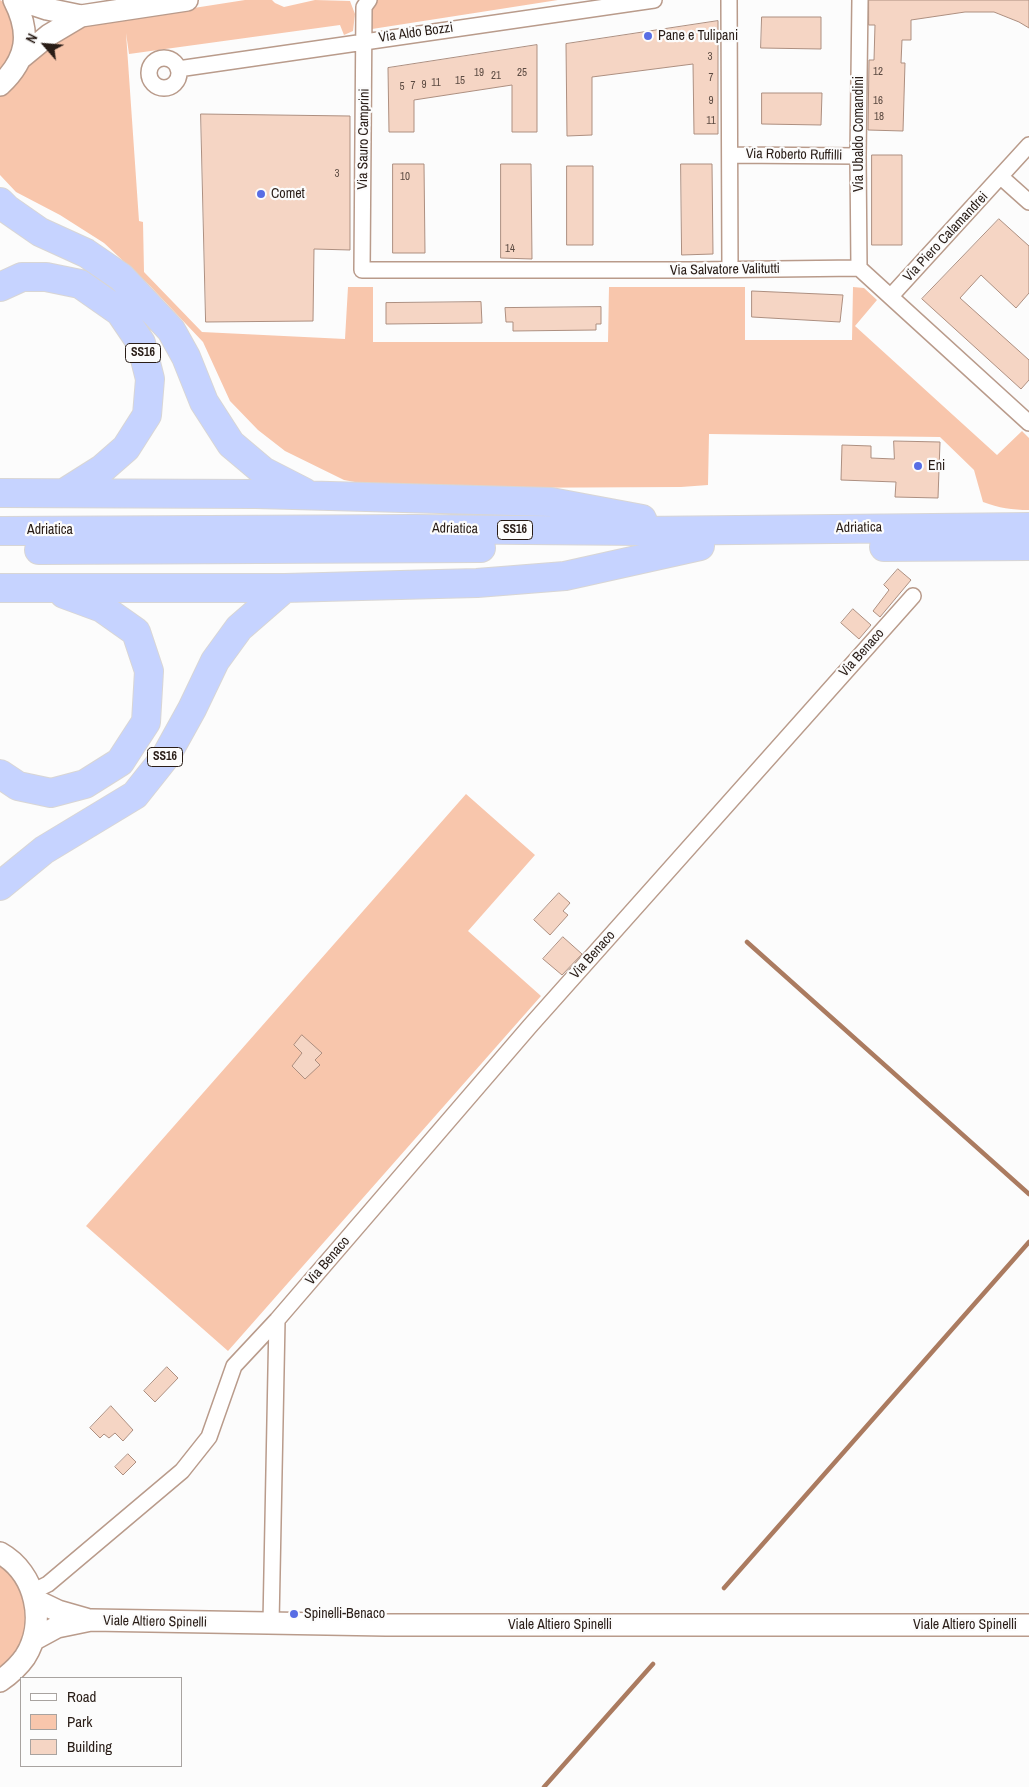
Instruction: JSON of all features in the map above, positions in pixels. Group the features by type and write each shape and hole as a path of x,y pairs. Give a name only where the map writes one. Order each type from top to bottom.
{"highway":[{"name":"SS16","path":"0,202 40,232 86,253 122,277 171,330 186,357 204,402 232,444 263,471 309,495"},
{"name":"SS16","path":"0,288 22,277 46,277 80,284 120,312 141,343 150,379 147,415 126,448 102,469 64,493"},
{"name":"SS16","path":"0,493 309,495 551,502 700,538"},
{"name":"Adriatica","path":"0,550 411,549 1029,527"},
{"name":"Adriatica","path":"0,531 404,529 610,531 700,538 1029,546"},
{"name":"SS16","path":"0,588 285,588 477,583 565,576 700,538"},
{"name":"SS16","path":"0,774 18,786 51,793 85,784 120,762 146,722 148,671 136,632 102,608 49,588"},
{"name":"SS16","path":"0,886 44,850 135,795 166,756 192,709 214,661 239,628 285,588"}],"street":[{"path":"14,0 22,16 25,37 21,58"},
{"path":"20,0 47,9 81,16 187,0"},
{"name":"Via Aldo Bozzi","path":"178,68 654,0"},
{"name":"Via Roberto Ruffilli","path":"729,0 730,270"},
{"name":"Via Ubaldo Comandini","path":"859,268 860,0"},
{"name":"Via Sauro Camprini","path":"362,270 364,2"},
{"path":"0,85 21,58 49,35 81,16"},
{"name":"Via Piero Calamandrei","path":"891,296 1029,145"},
{"name":"Via Roberto Ruffilli","path":"730,154 858,156"},
{"path":"1001,177 1029,202"},
{"path":"859,268 1029,423"},
{"name":"Via Salvatore Valitutti","path":"362,270 859,268"},
{"name":"Via Benaco","path":"33,1596 182,1471 210,1437 234,1366 278,1320 530,1026 913,596"},
{"path":"271,1624 278,1320"},
{"path":"0,1553 7,1557 23,1574 33,1596 36,1620 33,1640 25,1657 14,1671 0,1681"},
{"name":"Viale Altiero Spinelli","path":"33,1596 58,1611 91,1620"},
{"name":"Viale Altiero Spinelli","path":"33,1640 57,1627 91,1620 386,1625 1029,1625"}],"green space":[{"path":"0,0 7,7 10,14 16,41 13,53 0,74"},
{"path":"245,0 272,0 284,7 315,0 350,1 355,14 353,31 344,35 340,25 129,54 126,33 139,221 143,222 144,272 202,332 345,339 348,287 373,287 373,342 608,342 609,287 745,287 745,340 852,340 853,287 864,288 877,300 855,326 997,455 1022,431 1029,438 1029,510 1017,510 983,502 974,470 940,437 709,434 708,485 681,487 481,488 376,486 344,480 285,451 258,430 230,401 203,342 150,286 104,243 60,215 16,192 0,175 0,93 41,48 85,25"},
{"path":"376,0 558,0 372,29 371,5"},
{"path":"466,794 535,855 468,931 541,996 228,1351 86,1226"},
{"path":"0,1565 11,1575 19,1588 24,1602 26,1617 25,1632 20,1646 12,1658 0,1668"}],"building":[{"path":"869,0 1029,0 1029,28 994,12 965,12 911,20 911,40 902,40 901,63 905,63 903,131 868,130 869,60 874,60 875,25 869,25"},
{"path":"762,17 821,17 821,49 761,48"},
{"path":"718,21 718,134 694,134 693,64 592,77 592,135 567,136 566,44"},
{"path":"537,45 537,132 512,132 512,85 414,100 414,132 389,132 388,68"},
{"path":"762,93 822,93 821,125 762,124"},
{"path":"201,114 350,116 350,250 314,249 313,321 206,322"},
{"path":"872,155 902,155 902,245 872,245"},
{"path":"393,164 424,164 425,253 393,253"},
{"path":"501,164 531,164 532,259 501,258"},
{"path":"681,164 712,164 713,254 682,255"},
{"path":"567,166 593,166 593,245 567,245"},
{"path":"999,219 1029,246 1029,293 1016,308 981,275 960,298 1029,360 1029,380 1021,389 922,299"},
{"path":"752,291 843,295 840,322 752,317"},
{"path":"481,302 482,323 386,324 386,303"},
{"path":"601,307 601,324 596,324 596,330 513,331 513,322 506,322 505,308"},
{"path":"894,441 940,442 938,498 895,497 896,482 841,480 842,445 871,446 871,458 894,459"},
{"path":"898,569 911,580 880,617 873,611 889,590 884,585"},
{"path":"853,609 871,625 859,639 841,623"},
{"path":"559,893 570,903 563,911 568,915 550,935 534,920"},
{"path":"563,937 582,954 562,975 543,959"},
{"path":"302,1035 322,1053 315,1060 320,1065 305,1079 292,1066 302,1053 294,1045"},
{"path":"167,1367 178,1378 155,1402 144,1391"},
{"path":"111,1406 133,1430 123,1441 115,1433 109,1438 104,1434 100,1438 90,1428"},
{"path":"128,1454 136,1462 123,1475 115,1467"}],"waterway":[{"path":"747,942 1029,1194"},
{"path":"724,1588 1029,1242"},
{"path":"544,1787 653,1664"}],"place":[{"name":"Pane e Tulipani","path":"648,36"},
{"name":"Comet","path":"261,194"},
{"name":"Eni","path":"918,466"},
{"name":"Spinelli-Benaco","path":"294,1614"}]}
